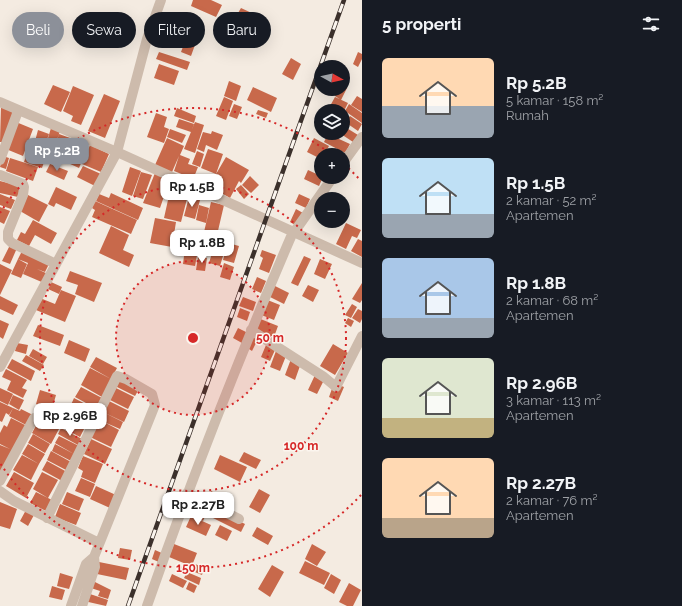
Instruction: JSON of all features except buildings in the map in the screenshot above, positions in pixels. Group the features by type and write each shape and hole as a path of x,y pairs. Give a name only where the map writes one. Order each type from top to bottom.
{"street":[{"path":"0,367 117,152 147,39 161,0"},
{"path":"0,102 267,218 362,263"},
{"path":"0,160 18,111"},
{"path":"350,153 362,137"},
{"path":"0,175 23,184 24,187 23,195 8,232 8,239 12,243 56,264"},
{"path":"147,606 187,493 251,330 294,232 328,184"},
{"path":"251,330 324,377 336,387 362,336"},
{"path":"47,518 117,376 126,379 152,394 155,405 99,543 94,558 95,567 82,606"},
{"path":"0,481 34,418"},
{"path":"0,491 14,501 99,543"},
{"path":"187,493 239,520"},
{"path":"71,606 86,564 94,558"}],"railway":[{"path":"128,606 344,0"}]}
